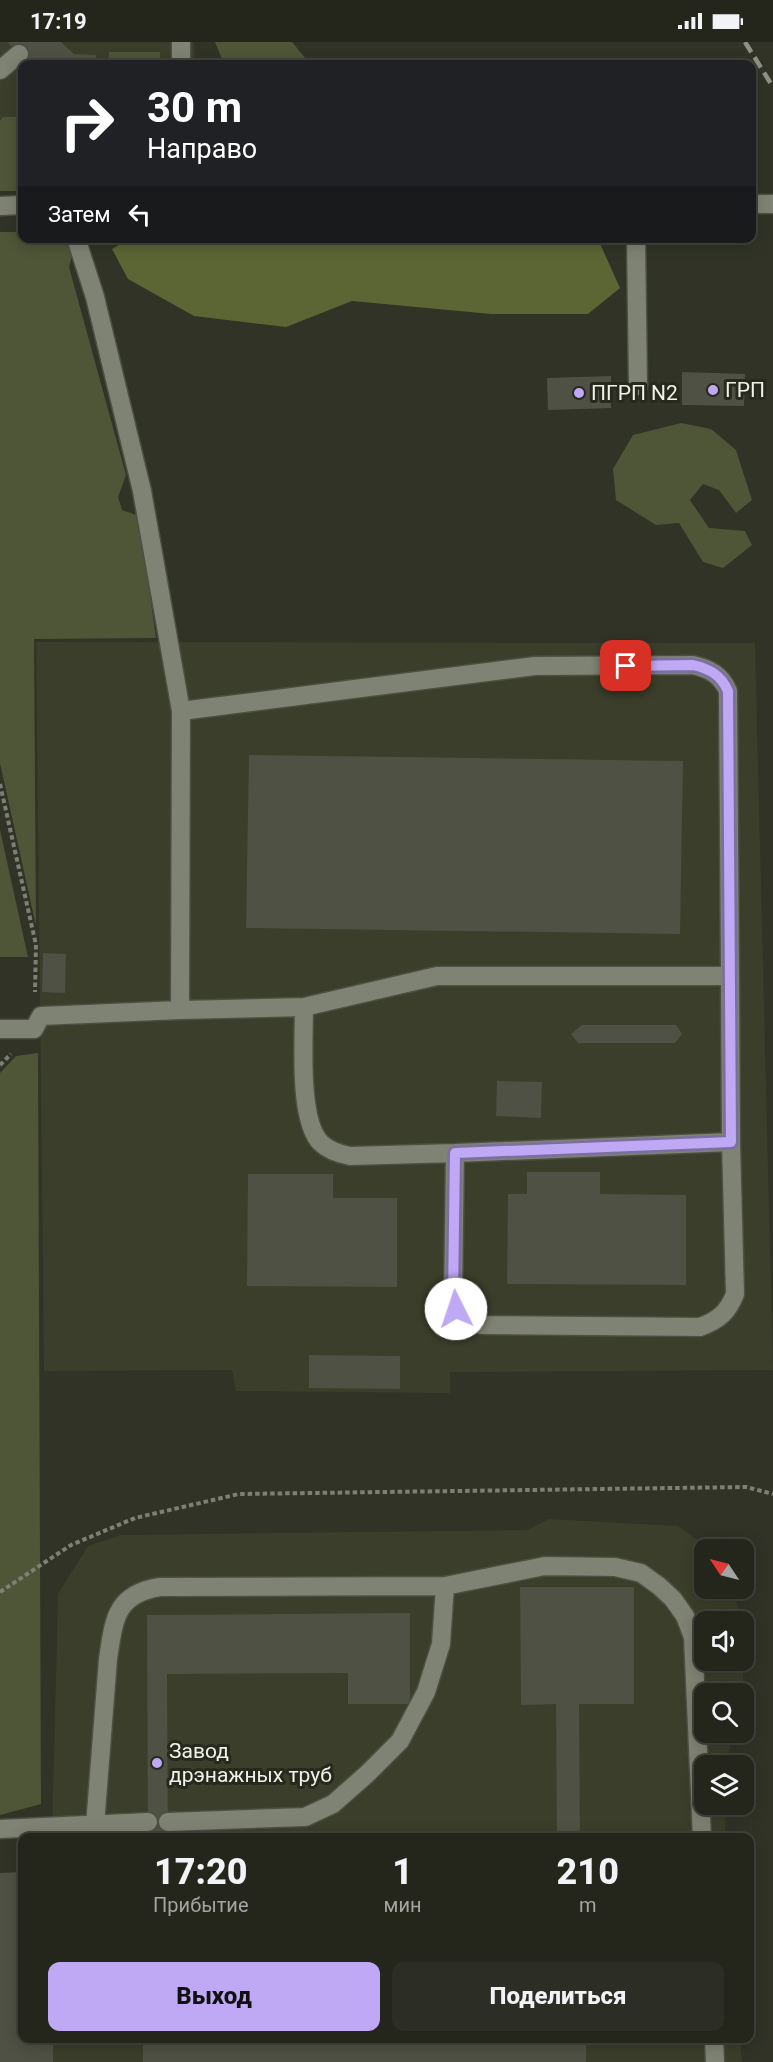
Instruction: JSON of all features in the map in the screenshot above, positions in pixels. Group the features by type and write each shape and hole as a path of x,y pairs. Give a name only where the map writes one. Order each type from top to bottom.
{"street":[{"path":"170,42 181,55"},
{"path":"0,70 19,54"},
{"path":"756,204 773,204"},
{"path":"0,206 18,205"},
{"path":"78,243 95,297 142,491 181,711 180,1010"},
{"path":"636,243 638,386"},
{"path":"181,711 535,666 693,665 715,673 724,681 728,691 731,1142 735,1293 730,1306 723,1315 700,1327 483,1325 463,1319 456,1309 453,1298 455,1153"},
{"path":"0,1029 34,1029 41,1016 304,1007 437,976 730,976"},
{"path":"304,1007 305,1107 311,1131 321,1144 335,1153 350,1156 731,1142"},
{"path":"94,1831 112,1632 119,1612 128,1599 140,1591 160,1587 445,1586 545,1566 615,1567 641,1573 673,1599 685,1616 693,1637 702,1833"},
{"path":"168,1822 305,1817 333,1804 400,1741 426,1692 441,1644 445,1586"},
{"path":"0,1829 94,1831 148,1822"},
{"path":"714,2043 715,2062"}],"path":[{"path":"0,784 36,945 34,1029 0,1065"},
{"path":"0,1592 71,1545 135,1518 239,1494 746,1487 773,1494"}],"shaded area":[{"path":"0,42 194,42 195,60 18,60 18,190 0,190"},
{"path":"215,42 292,42 307,60 222,60"},
{"path":"109,52 160,52 160,60 108,60"},
{"path":"3,117 18,117 18,191 0,191 0,121"},
{"path":"0,232 18,232 18,243 72,243 74,247 69,267 126,475 118,497 122,510 139,516 156,638 34,639 36,926 0,763"},
{"path":"681,423 711,429 736,450 752,500 736,513 719,490 703,484 690,500 709,528 745,531 752,545 723,568 703,562 679,523 656,525 616,500 613,469 633,435"},
{"path":"36,642 755,643 773,1370 450,1372 450,1393 236,1391 232,1370 44,1371"},
{"path":"0,830 28,957 0,957"},
{"path":"38,1053 41,1804 0,1815 0,1073 16,1056"},
{"path":"549,1519 678,1526 696,1539 694,1539 694,1599 736,1599 739,1611 694,1611 694,1671 743,1671 743,1683 694,1683 694,1743 731,1743 729,1755 694,1755 694,1815 726,1815 725,1833 52,1833 58,1594 88,1546 121,1535 527,1530"},
{"path":"18,1872 18,2043 740,2043 742,2062 0,2062 0,1873"}],"green space":[{"path":"122,243 600,243 620,288 588,314 491,314 352,301 286,327 194,316 128,279 112,249"}],"building":[{"path":"7,42 61,42 74,54 96,55 96,60 26,60"},
{"name":"ГРП","path":"682,372 745,374 744,406 682,405"},
{"name":"ПГРП N2","path":"611,376 611,408 548,410 547,378"},
{"path":"249,755 683,761 680,934 246,928"},
{"path":"43,953 66,954 65,993 42,992"},
{"path":"582,1025 676,1025 682,1034 675,1043 578,1043 571,1034"},
{"path":"497,1081 542,1082 541,1118 496,1116"},
{"path":"527,1172 600,1172 600,1194 686,1195 686,1285 507,1284 508,1194 527,1194"},
{"path":"248,1174 333,1174 333,1198 397,1198 397,1287 247,1286"},
{"path":"309,1355 400,1356 400,1389 309,1388"},
{"path":"520,1587 634,1587 634,1704 579,1704 580,1833 557,1833 556,1704 521,1705"},
{"name":"Завод дрэнажных труб","path":"410,1613 410,1704 348,1704 348,1673 167,1674 168,1833 148,1833 147,1615"},
{"path":"18,1872 18,2043 53,2043 53,2062 0,2062 0,1873"},
{"path":"143,2043 586,2043 586,2062 143,2062"}],"railway":[{"path":"745,42 773,87"}],"place":[{"name":"ГРП","path":"713,390"},
{"name":"ПГРП N2","path":"579,393"},
{"name":"Завод дрэнажных труб","path":"157,1763"}],"route":[{"path":"456,1309 453,1298 455,1153 731,1142 728,691 724,681 715,673 693,665 626,666"}]}
